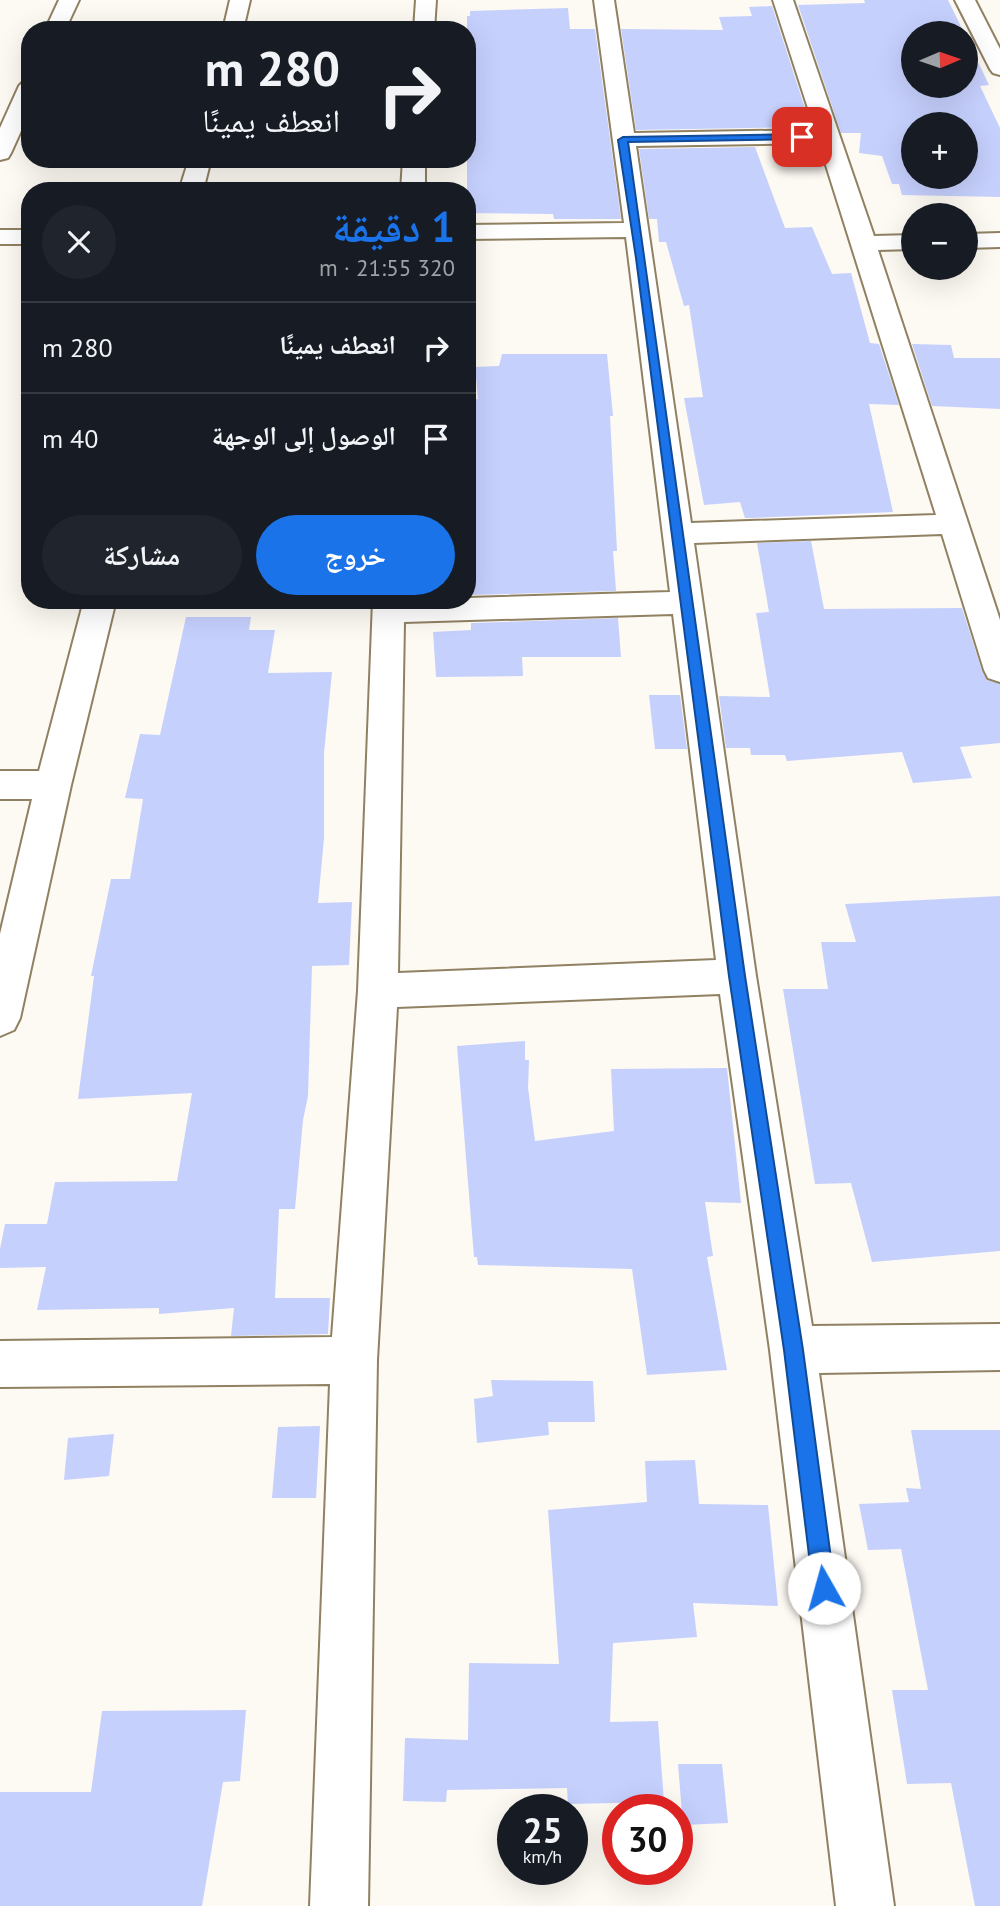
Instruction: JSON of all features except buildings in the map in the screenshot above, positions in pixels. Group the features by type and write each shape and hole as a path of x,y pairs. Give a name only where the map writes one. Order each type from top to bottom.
{"street":[{"path":"59,21 69,0"},
{"path":"235,21 240,0"},
{"path":"425,21 426,0"},
{"path":"604,0 737,976 793,1350 864,1906"},
{"path":"783,0 864,243 1000,670"},
{"path":"965,0 1000,69"},
{"path":"2,145 21,105"},
{"path":"623,140 828,136"},
{"path":"476,232 637,230"},
{"path":"0,237 21,237"},
{"path":"978,241 1000,240"},
{"path":"864,243 901,242"},
{"path":"678,533 952,524"},
{"path":"476,605 686,603"},
{"path":"0,1018 98,609"},
{"path":"340,1906 354,1360 378,991 389,609"},
{"path":"0,785 54,785"},
{"path":"378,991 737,976"},
{"path":"793,1350 1000,1346"},
{"path":"0,1364 354,1360"}],"route":[{"path":"802,137 623,140 824,1588"}]}
